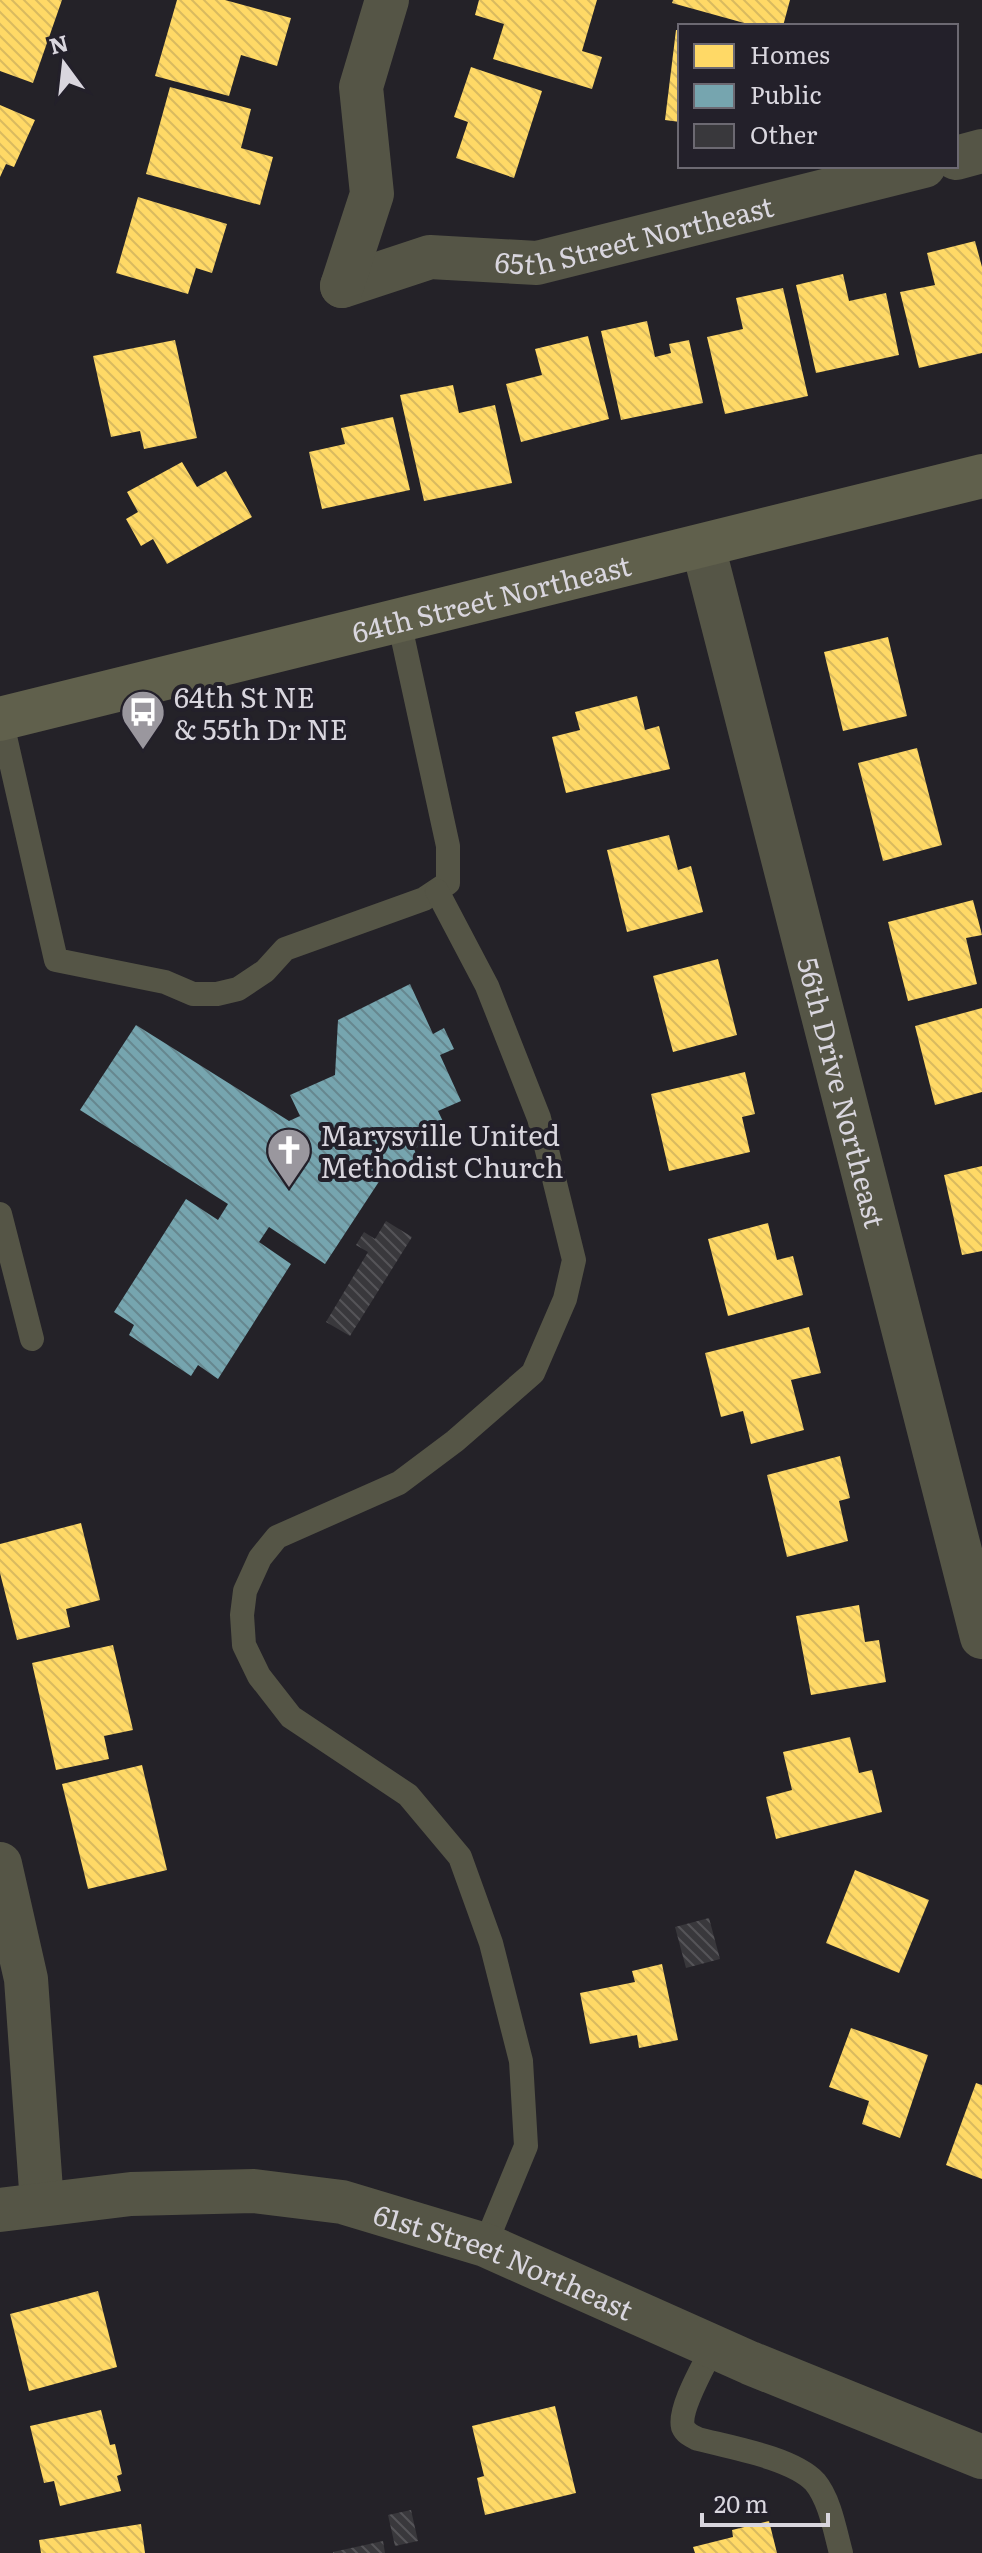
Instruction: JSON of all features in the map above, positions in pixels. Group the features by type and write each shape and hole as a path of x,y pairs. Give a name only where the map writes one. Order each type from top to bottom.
{"main road":[{"name":"64th Street Northeast","path":"0,719 982,476"}],"street":[{"name":"65th Street Northeast","path":"387,0 361,87 372,194 342,286 430,257 537,263 916,168"},
{"path":"958,157 982,151"},
{"name":"56th Drive Northeast","path":"703,546 982,1637"},
{"path":"0,1864 26,1979 42,2204"},
{"name":"61st Street Northeast","path":"0,2210 131,2194 254,2191 342,2202 485,2245 713,2347 982,2457"}],"lane":[{"path":"0,719 56,960 165,982 193,994 217,994 238,989 265,971 285,949 424,899 448,883 448,846 399,621"},
{"path":"437,891 487,986 539,1118 574,1260 565,1299 533,1373 455,1441 399,1483 277,1537 260,1558 245,1591 242,1615 244,1645 259,1676 291,1717 408,1795 460,1857 491,1943 521,2061 526,2146 485,2245"},
{"path":"0,1214 32,1339"},
{"path":"713,2347 691,2393 683,2421 688,2435 786,2464 815,2483 824,2499 841,2553"}],"building: Homes":[{"path":"0,0 62,0 33,83 0,71"},
{"path":"177,0 225,0 291,18 277,66 241,55 229,96 155,76"},
{"path":"479,0 597,0 582,51 602,57 592,89 493,59 504,24 475,15"},
{"path":"673,0 790,0 784,24 748,24 672,3"},
{"path":"676,30 678,30 678,122 665,120"},
{"path":"471,67 542,91 514,178 456,158 468,122 454,117"},
{"path":"170,87 251,109 241,148 273,157 260,205 146,174"},
{"path":"0,105 35,120 14,167 6,164 0,177"},
{"path":"138,197 227,224 212,273 196,268 188,294 116,273"},
{"path":"975,241 982,267 982,353 919,368 900,292 935,285 927,253"},
{"path":"843,274 849,301 886,293 899,355 816,373 796,285"},
{"path":"783,288 808,396 725,414 707,337 743,329 736,298"},
{"path":"647,321 655,357 671,353 669,344 689,340 703,403 621,420 601,331"},
{"path":"588,336 609,419 521,442 506,384 542,375 535,349"},
{"path":"175,340 197,438 144,449 140,431 111,437 93,356"},
{"path":"453,385 459,413 495,405 512,483 424,501 400,395"},
{"path":"393,417 410,490 322,509 309,452 345,444 341,428"},
{"path":"182,462 197,487 226,471 252,517 167,564 153,539 141,546 126,519 138,512 127,492"},
{"path":"888,637 907,716 843,731 824,652"},
{"path":"637,696 645,730 659,726 670,769 566,793 552,737 580,730 575,712"},
{"path":"917,748 942,845 883,861 858,763"},
{"path":"669,835 678,870 691,866 703,912 627,932 607,850"},
{"path":"973,900 982,935 966,938 977,984 908,1001 888,922"},
{"path":"718,959 737,1035 673,1052 653,976"},
{"path":"982,1008 982,1092 935,1105 915,1026"},
{"path":"745,1072 755,1114 742,1117 750,1152 669,1171 651,1094"},
{"path":"982,1166 982,1251 962,1255 944,1175"},
{"path":"768,1223 777,1260 793,1256 803,1295 728,1316 708,1239"},
{"path":"809,1327 821,1373 791,1380 804,1430 751,1444 743,1411 721,1417 705,1353"},
{"path":"840,1456 850,1498 839,1501 848,1541 787,1557 767,1475"},
{"path":"81,1523 100,1600 66,1609 70,1627 17,1640 0,1573 0,1544"},
{"path":"859,1605 865,1642 879,1640 886,1682 811,1695 796,1616"},
{"path":"113,1645 133,1730 104,1736 109,1759 56,1770 32,1663"},
{"path":"850,1737 859,1773 872,1770 882,1812 776,1839 766,1797 792,1790 783,1752"},
{"path":"142,1765 167,1870 88,1889 62,1784"},
{"path":"855,1870 929,1900 899,1973 826,1943"},
{"path":"662,1964 678,2040 639,2048 637,2035 590,2044 580,1993 635,1982 632,1971"},
{"path":"851,2028 928,2055 900,2138 862,2124 869,2101 829,2087"},
{"path":"976,2083 982,2085 982,2179 946,2165"},
{"path":"98,2291 117,2367 29,2391 10,2314"},
{"path":"555,2406 576,2493 485,2515 477,2478 484,2476 472,2426"},
{"path":"101,2410 110,2445 115,2444 122,2474 117,2476 121,2491 60,2506 54,2481 44,2483 30,2426"},
{"path":"769,2521 777,2553 695,2553 693,2547 733,2537 732,2530"},
{"path":"141,2524 145,2553 41,2553 39,2540"}],"building: Public":[{"name":"Marysville United Methodist Church","path":"410,984 433,1034 444,1028 454,1049 440,1055 461,1101 438,1111 448,1132 414,1149 419,1161 380,1180 325,1264 269,1227 259,1242 291,1264 218,1379 198,1365 191,1376 129,1335 134,1325 114,1312 186,1199 218,1220 228,1204 80,1110 136,1025 289,1121 300,1116 290,1095 335,1075 338,1020"}],"building: Other":[{"path":"386,1221 412,1237 350,1336 326,1322 368,1252 356,1245 364,1232 375,1239"},
{"path":"709,1918 720,1959 686,1968 675,1927"},
{"path":"411,2510 418,2541 395,2546 388,2515"},
{"path":"383,2541 385,2553 333,2553 333,2552"}],"place":[{"name":"64th St NE & 55th Dr NE","path":"143,751"},
{"name":"Marysville United Methodist Church","path":"289,1189"}]}
